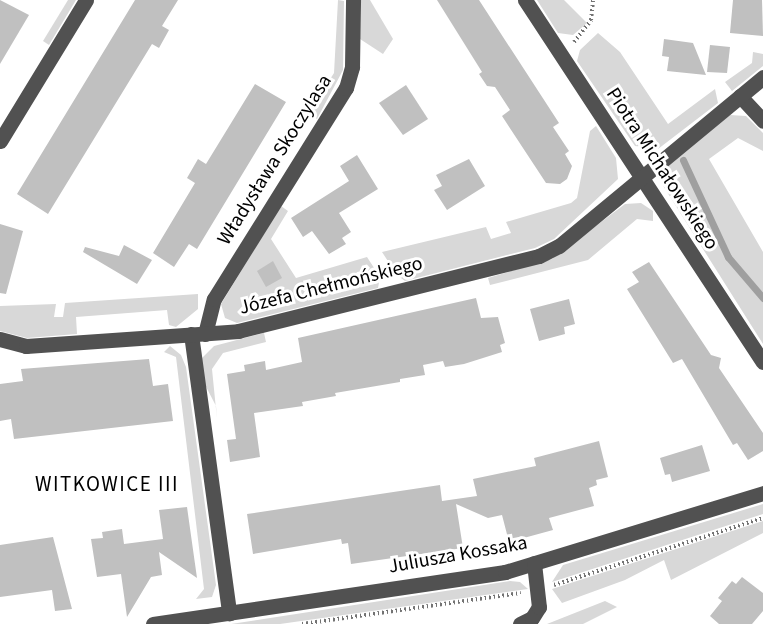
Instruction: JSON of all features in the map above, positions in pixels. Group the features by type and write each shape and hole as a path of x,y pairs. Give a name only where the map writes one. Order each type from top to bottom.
{"street":[{"path":"0,141 87,0"},
{"name":"Władysława Skoczylasa","path":"229,613 198,334 214,299 346,88 352,67 353,0"},
{"name":"Piotra Michałowskiego","path":"525,0 763,362"},
{"name":"Józefa Chełmońskiego","path":"0,339 26,346 238,331 539,256 560,246 763,77"},
{"path":"740,96 763,121"},
{"name":"Juliusza Kossaka","path":"153,624 505,572 763,493"},
{"path":"520,624 532,618 539,607 534,563"}],"path":[{"path":"569,48 591,21 593,0"},
{"path":"552,586 763,518"},
{"path":"302,624 529,592"}],"shaded area":[{"path":"68,0 76,0 49,45 43,41"},
{"path":"338,0 344,1 343,70 317,119 308,113 334,73"},
{"path":"361,0 370,0 393,39 383,54 360,39"},
{"path":"537,0 564,0 587,23 573,35 558,33"},
{"path":"598,33 620,52 668,124 715,89 718,103 658,149 635,146 577,61 580,50"},
{"path":"753,52 763,54 763,66 732,91 725,82 752,63"},
{"path":"730,115 746,116 763,133 763,151 738,138 709,159 763,252 763,344 662,184 663,171 673,160"},
{"path":"596,126 616,158 618,179 554,239 535,248 405,281 397,275 382,252 486,227 491,239 511,233 506,222 571,203 577,198 590,131"},
{"path":"641,203 653,211 653,221 637,219 588,260 490,285 488,278 552,259 625,204"},
{"path":"281,206 288,211 271,239 296,278 367,257 380,277 378,288 237,323 225,318 221,304"},
{"path":"198,294 198,309 176,327 169,325 167,310 76,317 77,334 27,338 0,331 0,306 56,304 54,317 63,317 65,303"},
{"path":"264,333 266,342 223,353 212,369 216,405 201,377 201,359 214,346"},
{"path":"170,346 181,355 186,367 216,585 212,597 196,599 204,589 176,357 164,352"},
{"path":"763,504 763,514 552,582 563,565"},
{"path":"763,521 763,533 671,580 664,560 625,580 562,603 552,589"},
{"path":"510,581 520,582 528,589 280,624 231,624"},
{"path":"605,601 617,607 583,624 547,624"}],"building":[{"path":"0,0 29,15 0,64"},
{"path":"135,0 178,0 162,26 169,30 159,48 152,44 48,214 17,194"},
{"path":"437,0 479,0 559,123 553,127 569,151 565,154 572,166 567,179 560,184 546,183 502,116 510,110 495,87 487,86 479,74 482,72"},
{"path":"733,0 762,0 763,36 730,33"},
{"path":"664,39 693,43 706,75 667,71 669,57 662,56"},
{"path":"710,45 730,47 727,73 707,72"},
{"path":"255,84 286,102 197,249 189,244 174,267 153,253 195,183 187,178 198,159 206,164"},
{"path":"406,85 428,119 403,135 379,103"},
{"path":"357,155 378,189 339,213 351,232 342,238 346,244 329,254 312,231 303,237 291,218 349,181 340,166"},
{"path":"469,159 485,186 447,210 434,190 442,186 436,175"},
{"path":"0,224 23,231 6,294 0,293"},
{"path":"124,245 152,260 137,284 83,252 85,247 119,256"},
{"path":"273,261 282,278 266,287 257,271"},
{"path":"649,262 711,355 721,358 719,368 763,433 763,451 748,460 737,443 733,445 682,359 673,363 627,289 639,282 632,272"},
{"path":"476,298 481,318 498,317 505,343 500,345 502,352 464,364 445,367 443,361 423,365 425,375 400,379 400,382 335,393 336,396 302,402 303,406 254,413 260,457 230,462 227,440 236,439 227,374 245,371 244,365 265,361 266,370 302,362 298,338"},
{"path":"569,299 575,324 564,327 565,334 539,341 530,309"},
{"path":"149,359 153,386 168,384 173,421 14,439 11,419 0,421 0,384 23,381 21,369"},
{"path":"599,441 608,477 596,480 597,485 589,488 594,506 549,518 553,530 509,542 502,515 488,518 456,504 463,548 351,564 348,543 342,544 341,539 253,554 247,514 440,485 442,501 477,496 473,479 536,466 534,458"},
{"path":"702,445 710,471 672,482 670,474 665,475 660,458"},
{"path":"187,507 197,578 159,552 162,575 151,577 127,617 121,574 97,577 91,539 103,538 102,532 122,529 124,544 163,539 159,510"},
{"path":"53,537 72,609 55,611 52,590 0,597 0,545"},
{"path":"742,577 763,593 763,611 752,624 719,624 710,616 722,601 718,598 732,581 736,584"}],"waterway":[{"path":"683,160 728,257 763,298"}],"district":[{"name":"WITKOWICE III","path":"107,484"}]}
